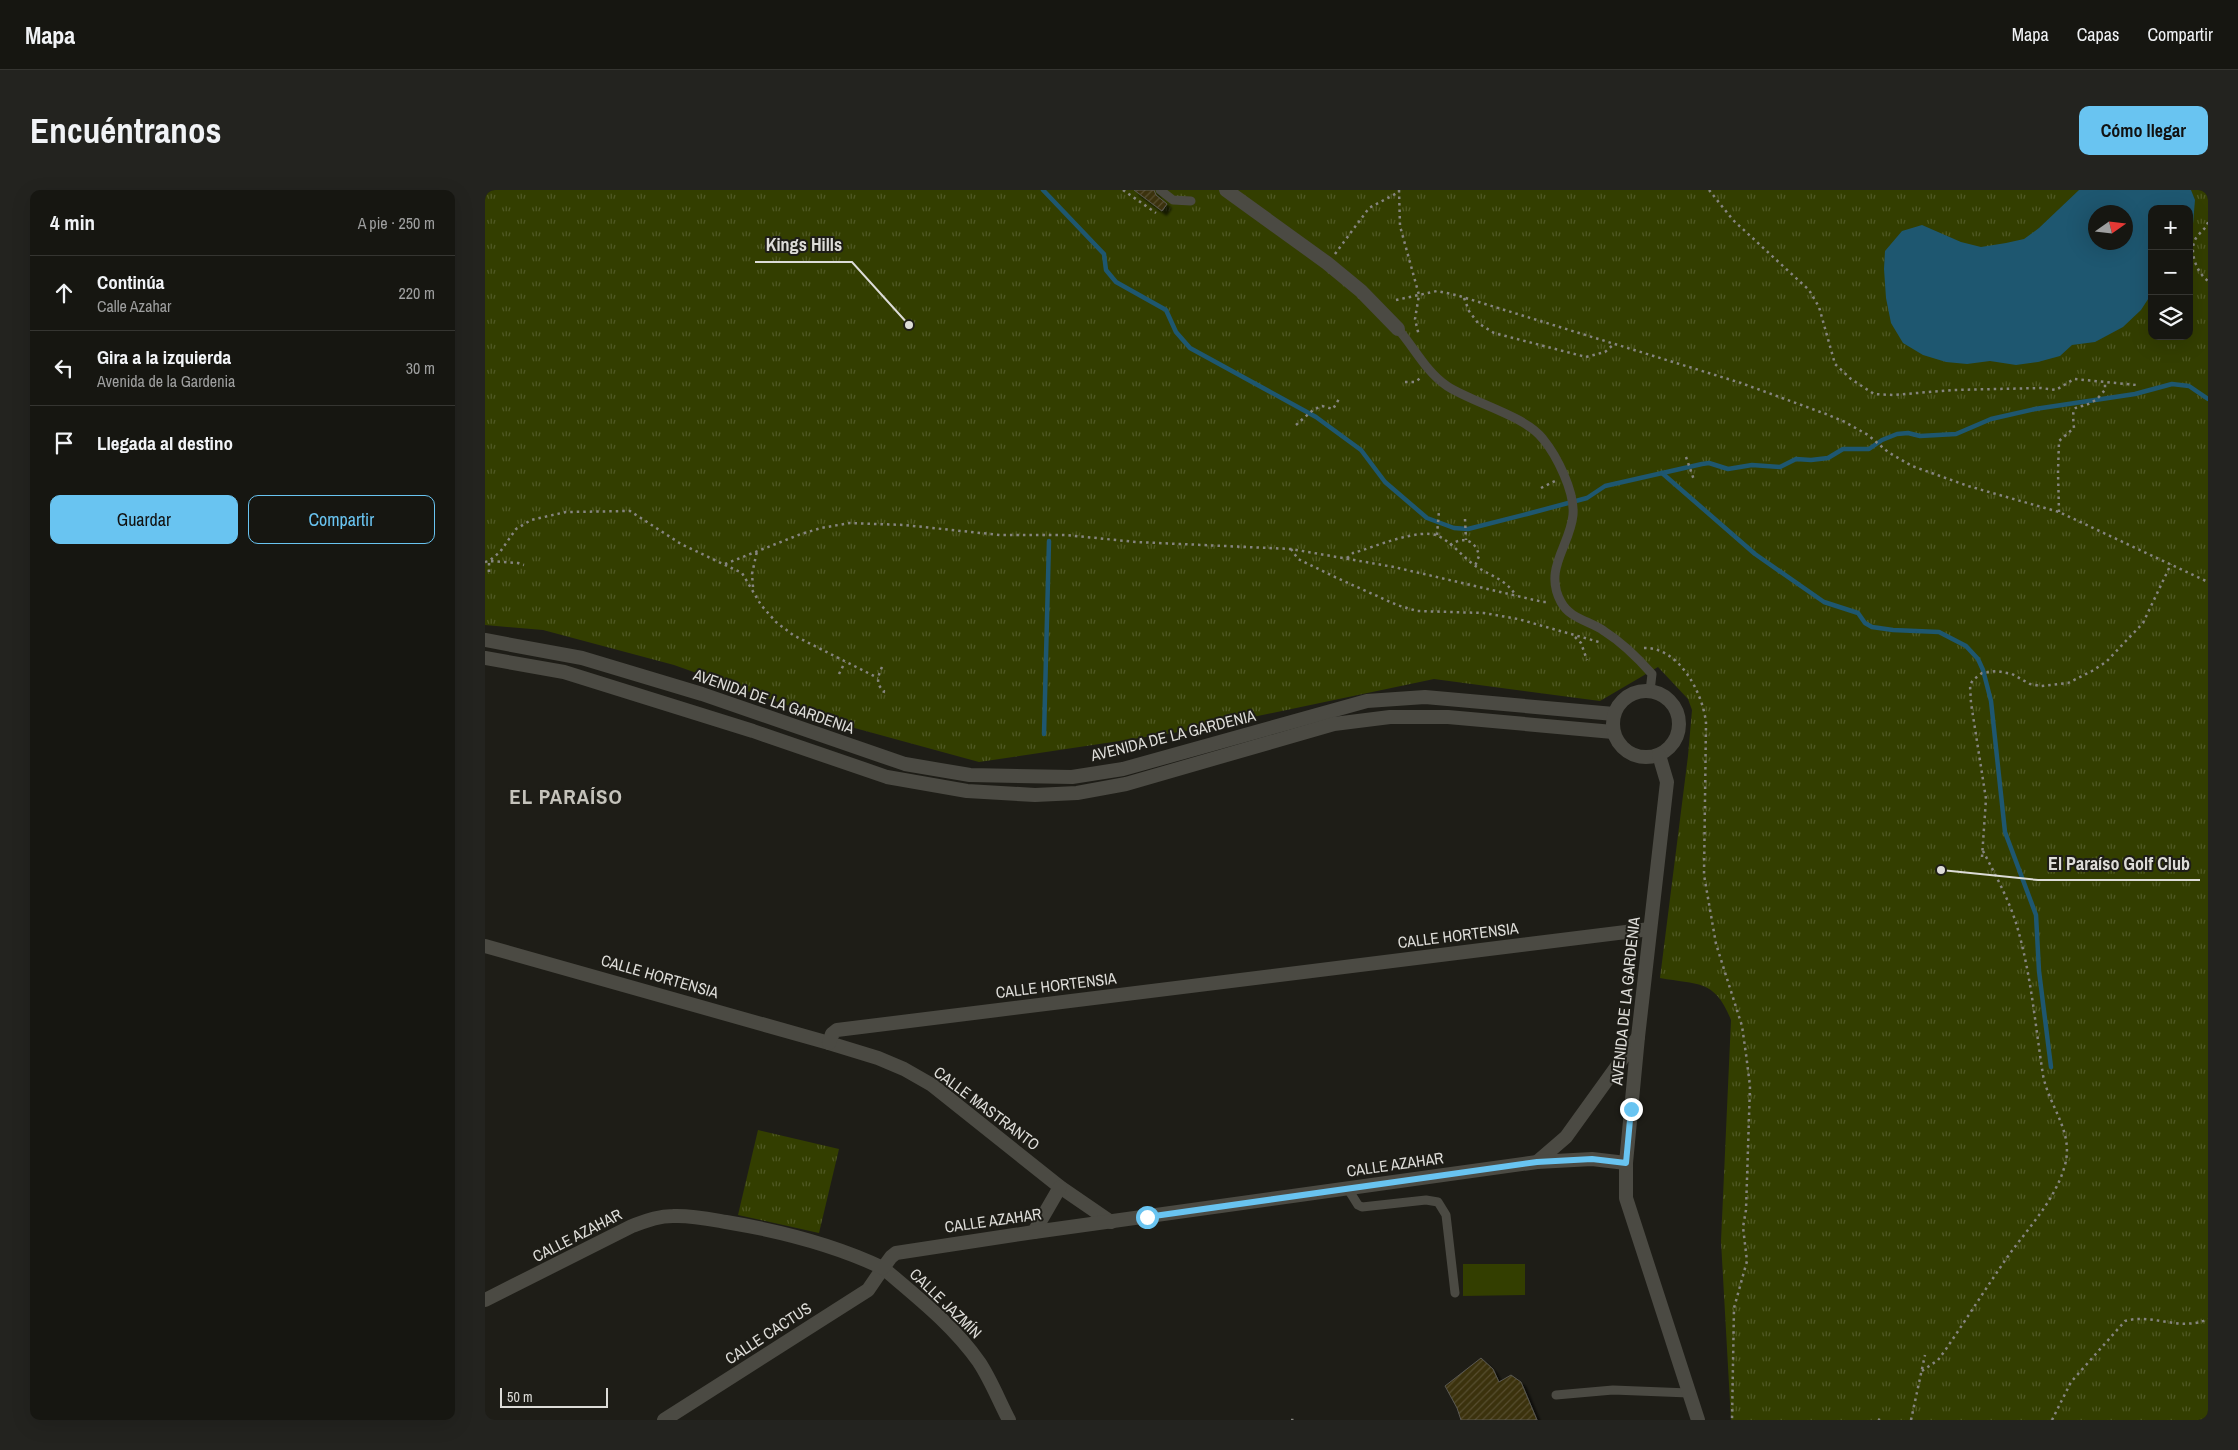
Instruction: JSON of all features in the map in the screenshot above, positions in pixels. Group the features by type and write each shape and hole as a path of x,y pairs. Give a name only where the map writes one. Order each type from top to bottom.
{"street":[{"path":"1226,190 1361,291 1398,329"},
{"name":"AVENIDA DE LA GARDENIA","path":"485,640 583,658 694,692 905,764 970,775 1072,777 1123,769 1367,701 1425,697 1614,714"},
{"name":"AVENIDA DE LA GARDENIA","path":"485,658 564,672 689,710 887,777 967,791 1035,795 1077,793 1126,784 1334,724 1390,717 1448,717 1613,732"},
{"path":"1650,691 1660,694 1669,700 1676,709 1679,731 1675,741 1668,750 1649,758 1638,757 1628,753 1620,746 1613,732 1614,714 1619,704 1628,696 1638,692 1650,691"},
{"path":"689,710 694,692"},
{"name":"AVENIDA DE LA GARDENIA","path":"1659,755 1667,782 1637,1037 1626,1163 1626,1198 1698,1420"},
{"name":"CALLE HORTENSIA","path":"485,946 829,1043 831,1034 837,1030 1650,929"},
{"path":"1537,1162 1566,1137 1637,1037"},
{"name":"CALLE MASTRANTO","path":"829,1043 879,1058 904,1069 932,1085 1060,1187 1111,1222"},
{"name":"CALLE AZAHAR","path":"485,1300 632,1226 653,1218 673,1216 739,1224 801,1237 841,1250 883,1268 896,1253 1034,1232 1537,1162 1592,1159 1626,1163"},
{"path":"1034,1232 1060,1187"},
{"name":"CALLE JAZMÍN","path":"883,1268 929,1308 962,1341 985,1371 1004,1418"},
{"name":"CALLE CACTUS","path":"664,1420 867,1290 883,1268"}],"lane":[{"path":"1161,190 1173,200 1191,200"},
{"path":"1398,329 1426,366 1446,385 1483,405 1519,420 1542,437 1564,476 1570,491 1573,515 1556,568 1555,589 1559,599 1578,619 1603,630 1630,649 1651,674 1650,691"},
{"path":"1348,1189 1354,1200 1362,1207 1426,1200 1438,1202 1446,1214 1455,1293"},
{"path":"1556,1394 1613,1390 1689,1393"}],"path":[{"path":"1123,190 1156,213"},
{"path":"1709,190 1733,220 1809,290 1819,307 1835,364 1851,379 1874,394 1893,395 1953,390 2041,388 2056,390 2074,379 2137,385"},
{"path":"1327,264 1369,208 1399,191 1400,226 1419,295 1415,319 1419,337"},
{"path":"2208,222 2207,226 2195,239 2194,249 2195,266 2201,276 2208,281"},
{"path":"1396,300 1437,292 1464,298 1741,383 1845,422 1868,435 1888,452 1912,466 1968,486 2059,512 2208,582"},
{"path":"1464,298 1469,311 1478,322 1494,333 1586,357 1605,352 1614,344"},
{"path":"1405,382 1419,379 1423,376 1426,366"},
{"path":"2059,512 2057,472 2059,441 2074,428 2072,413 2076,406 2094,401 2105,390 2105,383"},
{"path":"1296,425 1313,410 1322,406 1333,409 1339,399"},
{"path":"1686,457 1694,480"},
{"path":"1541,488 1564,476"},
{"path":"487,562 500,552 516,529 531,520 566,512 630,511 681,544 742,573 753,588 761,605 776,622 793,635 877,678"},
{"path":"1437,535 1439,511"},
{"path":"1465,519 1466,538 1478,551 1479,562 1475,566"},
{"path":"725,564 801,534 850,523 904,525 1000,535 1067,535 1137,542 1291,549 1395,567 1543,602 1559,599"},
{"path":"1347,558 1353,554 1407,538 1423,534 1437,535 1475,566 1507,584 1516,596"},
{"path":"1450,545 1466,538"},
{"path":"753,588 753,567 757,551"},
{"path":"487,562 518,562 525,565"},
{"path":"487,562 489,572"},
{"path":"1982,857 1986,799 1970,690 1976,677 1989,671 1997,671 2012,674 2030,684 2041,686 2067,683 2092,671 2106,662 2143,623 2171,564"},
{"path":"1574,636 1581,643 1587,660"},
{"path":"839,674 846,662"},
{"path":"882,667 877,678 880,687 884,691 883,695"},
{"path":"1922,1371 1937,1360 1946,1349 2011,1252 2034,1222 2061,1177 2067,1151 2063,1125 2043,1077 2031,992 2016,924 1999,882 1983,851"},
{"path":"2052,1420 2071,1382 2125,1321 2133,1319 2181,1324 2208,1319"},
{"path":"1911,1420 1925,1355"},
{"path":"1291,1420 1296,1420"}],"green space":[{"path":"485,190 2208,190 2208,1420 1731,1420 1721,1241 1731,1020 1719,997 1704,986 1660,978 1692,710 1688,699 1658,667 1600,701 1434,679 1186,731 979,762 840,724 674,665 543,630 485,625"},
{"path":"758,1130 839,1149 819,1233 738,1215"},
{"path":"1463,1264 1525,1264 1525,1295 1463,1296"}],"water":[{"path":"2079,190 2191,190 2195,200 2193,224 2193,205 2148,205 2148,299 2141,310 2123,327 2095,342 2072,345 2060,356 2016,365 1990,361 1967,364 1946,362 1923,355 1903,343 1891,323 1886,298 1884,269 1885,251 1902,231 1922,225 1961,242 1981,247 2024,239 2039,228"}],"building":[{"path":"1134,190 1154,190 1156,195 1167,204 1162,211"},
{"path":"1481,1358 1493,1369 1499,1382 1511,1375 1521,1382 1537,1420 1461,1420 1445,1386"}],"waterway":[{"path":"1043,190 1104,254 1106,270 1116,282 1166,310 1176,332 1190,348 1316,417 1361,450 1385,482 1427,518 1454,528 1468,529 1527,514 1587,498 1605,486 1702,464 1709,463 1728,469 1752,465 1780,467 1796,459 1828,458 1843,449 1869,449 1882,440 1897,434 1908,433 1920,436 1956,434 1991,419 2035,409 2135,394 2172,384 2189,386 2208,399"},
{"path":"1662,473 1755,554 1824,602 1858,613 1865,623 1872,627 1939,632 1966,646 1978,659 1983,670 1991,701 2005,832 2036,915 2039,971 2051,1067"},
{"path":"1044,734 1049,541"}],"place":[{"name":"Kings Hills","path":"909,325"},
{"name":"El Paraíso Golf Club","path":"1941,870"}],"district":[{"name":"EL PARAÍSO","path":"566,796"}],"route":[{"path":"1147,1217 1537,1162 1592,1159 1626,1163 1631,1109"}]}
